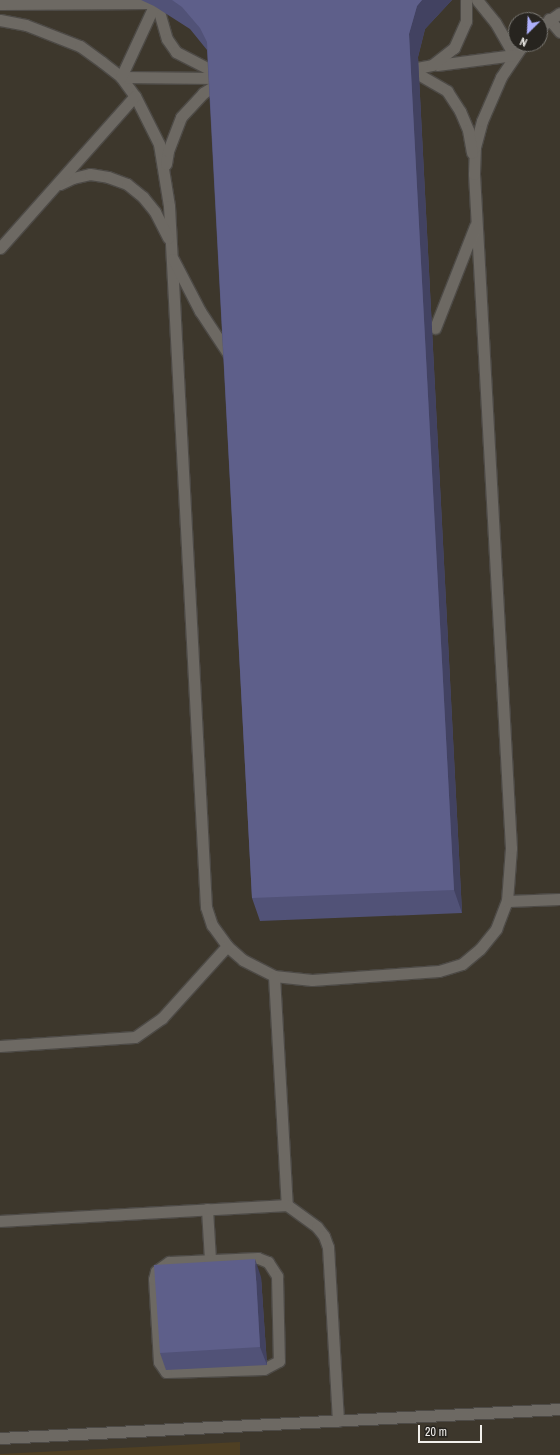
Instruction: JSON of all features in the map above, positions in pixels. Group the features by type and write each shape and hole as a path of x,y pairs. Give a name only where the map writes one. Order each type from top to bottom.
{"lane":[{"path":"0,20 26,26 80,46 121,77 135,96 159,144 165,173 171,249 202,883 206,907 212,925 227,946 243,960 274,976 320,979 439,972 462,964 480,949 496,929 507,901 511,848 474,174 468,130 460,111 447,91 418,71 445,57 461,36 466,21 466,0"},
{"path":"477,0 495,22 514,55"},
{"path":"0,4 153,6"},
{"path":"121,77 153,6"},
{"path":"153,6 167,39 176,52 216,79"},
{"path":"560,13 549,19 560,32"},
{"path":"474,174 476,147 482,121 501,77 516,52"},
{"path":"432,65 514,55"},
{"path":"121,77 216,79"},
{"path":"165,173 168,151 181,118 216,79"},
{"path":"0,248 135,96"},
{"path":"56,186 73,178 90,174 108,177 127,184 143,197 156,212 171,249 200,311 232,358"},
{"path":"435,328 476,221"},
{"path":"507,901 560,899"},
{"path":"0,1046 135,1037 162,1018 227,946"},
{"path":"274,976 287,1205"},
{"path":"0,1221 287,1205 317,1227 324,1236 328,1247 338,1421"},
{"path":"207,1209 210,1260"},
{"path":"258,1258 268,1262 274,1269 277,1276 281,1355 279,1361 273,1367 174,1374 166,1372 158,1362 154,1279 156,1271 169,1262 210,1260 258,1258"},
{"path":"0,1438 560,1409"}],"shaded area":[{"path":"0,0 560,0 560,1455 0,1455"},
{"path":"240,1442 240,1455 0,1455 0,1454"}],"building":[{"path":"172,0 422,0 417,6 409,34 454,890 252,898 207,42 200,28 182,7"},
{"path":"255,1259 260,1347 160,1353 154,1265"}]}
